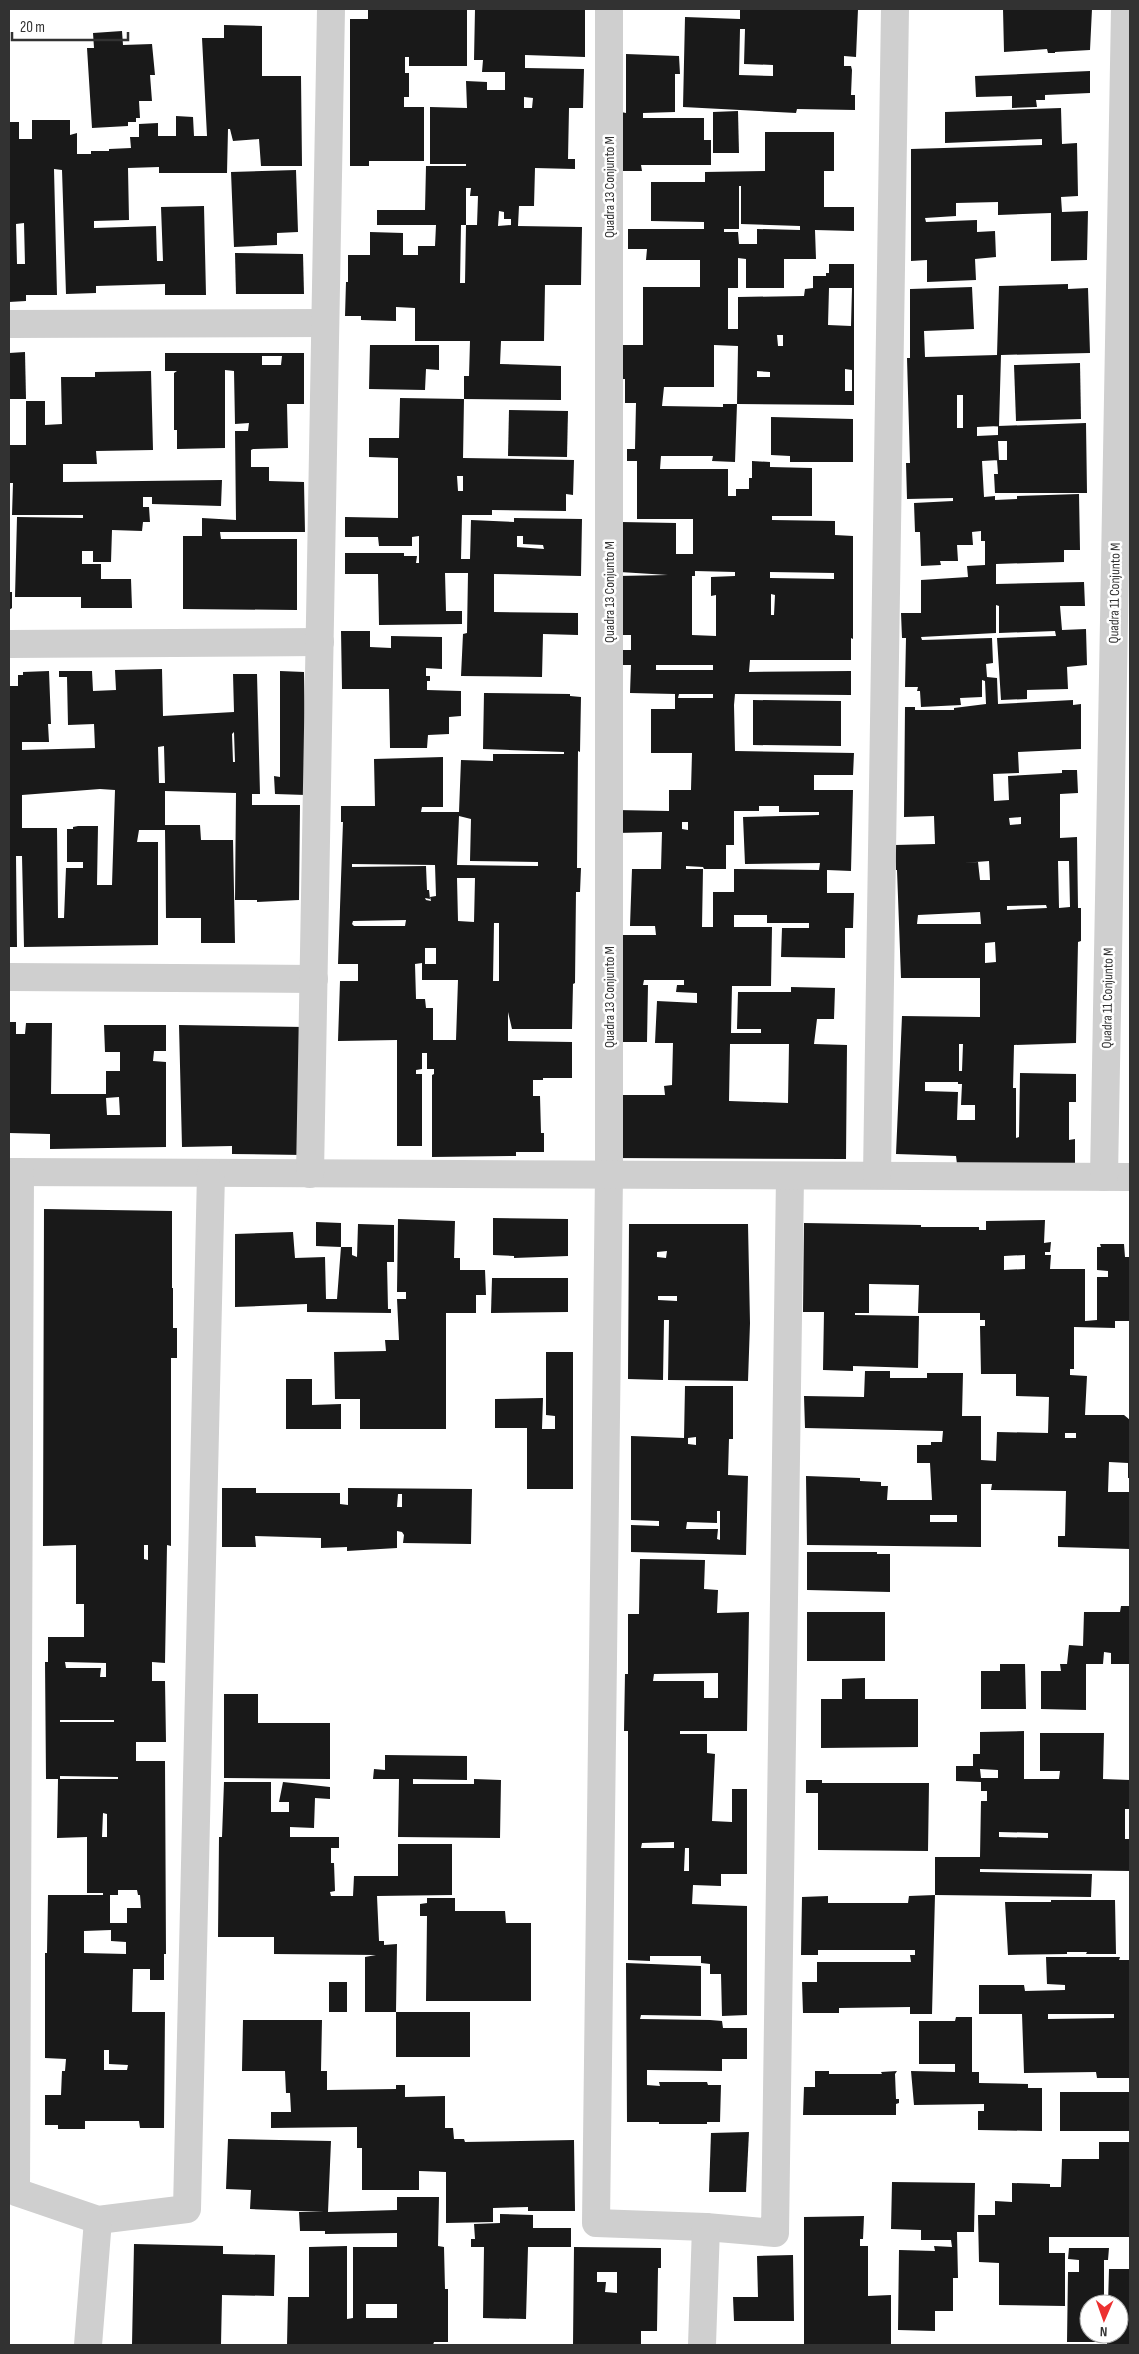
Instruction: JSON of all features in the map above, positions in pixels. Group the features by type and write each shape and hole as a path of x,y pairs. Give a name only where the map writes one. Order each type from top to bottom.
{"street":[{"path":"310,1174 331,9"},
{"name":"Quadra 13 Conjunto M","path":"609,9 609,1174 596,2223 706,2227"},
{"path":"877,1175 895,9"},
{"name":"Quadra 11 Conjunto M","path":"1104,1177 1124,9"},
{"path":"9,324 325,323"},
{"path":"9,644 320,642"},
{"path":"9,977 314,979"},
{"path":"211,1173 187,2209 98,2220 16,2192 14,1172 1130,1177"},
{"path":"702,2345 706,2227 775,2233 790,1176"},
{"path":"88,2345 98,2220"}],"building":[{"path":"368,9 467,9 467,66 409,66 409,57 405,57 405,73 409,73 409,97 404,97 404,107 424,107 424,161 369,161 369,166 350,166 350,19 368,19"},
{"path":"475,9 585,9 585,57 525,55 525,68 584,69 583,108 569,108 568,159 575,159 575,169 535,168 534,206 519,206 518,226 582,227 581,285 545,285 544,341 501,341 500,364 561,366 561,400 464,399 464,376 469,376 470,341 415,341 415,308 396,307 396,321 361,320 361,316 345,316 348,255 370,255 370,232 403,233 403,255 418,255 418,246 435,246 436,225 377,225 377,210 425,210 426,166 466,166 466,164 430,164 430,107 467,108 466,81 487,82 487,90 505,90 505,72 482,72 483,60 474,60","holes":["524,97 533,98 532,108 524,108","466,188 471,188 470,196 478,196 477,225 466,225","499,211 504,212 504,219 511,219 511,225 498,226","461,225 466,225 465,283 460,283"]},
{"path":"740,9 858,9 856,57 844,56 844,66 851,66 852,70 851,95 855,95 855,110 797,109 796,113 683,107 685,17 740,19","holes":["740,29 745,29 744,64 773,65 773,76 739,75"]},
{"path":"1003,9 1092,9 1090,50 1055,53 1048,53 1047,49 1004,52"},
{"path":"224,25 262,26 262,76 301,76 302,166 261,166 259,139 233,141 230,129 228,129 227,173 159,173 159,167 128,168 129,220 94,221 94,228 156,226 157,261 163,261 161,207 204,206 206,295 165,295 165,284 96,286 96,293 66,294 62,170 54,169 57,295 26,295 26,301 9,302 10,122 19,122 19,139 32,139 32,120 70,120 70,135 77,133 77,154 91,154 91,151 131,148 130,137 139,137 139,124 158,123 158,136 176,136 176,116 193,117 194,136 207,136 202,38 224,38","holes":["24,223 25,264 17,264 16,224"]},
{"path":"122,31 123,45 152,44 155,75 150,75 152,101 139,101 140,118 136,118 136,122 128,122 128,126 92,128 87,48 94,48 93,33"},
{"path":"626,54 679,56 680,74 675,74 675,112 643,113 643,118 704,118 704,140 711,140 711,165 641,165 642,171 622,171 621,112 626,113"},
{"path":"1090,71 1090,93 1045,95 1045,100 1036,100 1037,107 1012,108 1012,96 976,97 975,76"},
{"path":"1061,108 1062,144 1077,143 1078,196 1061,197 1062,212 1088,211 1087,260 1051,261 1051,213 998,215 998,202 956,203 956,216 925,218 926,222 977,220 977,232 995,231 996,257 975,259 976,280 927,282 927,260 911,261 911,149 1042,145 1042,139 945,143 945,112"},
{"path":"738,111 739,153 713,153 713,112"},
{"path":"765,132 834,132 834,171 824,171 824,207 854,207 854,231 815,230 816,259 784,259 784,288 746,288 746,259 738,258 738,288 728,288 728,329 738,329 738,297 804,296 805,289 813,288 813,276 826,276 826,273 829,273 829,264 854,264 854,405 737,404 735,462 712,461 713,456 661,456 660,469 728,469 728,496 736,496 736,489 749,489 749,478 752,478 752,461 770,462 770,467 812,468 812,516 772,516 772,520 835,521 835,535 853,536 853,639 851,638 851,660 750,660 749,672 851,671 851,695 735,694 734,705 735,751 854,753 853,775 814,775 814,790 853,790 851,871 827,870 827,893 854,893 853,928 845,928 845,958 781,957 782,928 809,928 809,923 767,923 767,915 734,915 734,927 772,927 771,986 732,986 731,1033 761,1033 761,1029 737,1029 738,992 791,992 791,987 835,988 834,1019 817,1019 814,1044 847,1045 846,1159 612,1158 614,1095 665,1095 664,1086 672,1085 673,1043 655,1043 657,1001 697,1003 697,993 676,992 677,985 684,985 684,980 644,980 643,985 648,985 647,1042 615,1042 620,935 656,935 655,926 630,926 632,869 661,869 662,832 616,833 616,810 669,811 669,790 691,790 692,753 651,753 651,709 675,709 675,694 630,693 631,665 618,665 618,650 631,650 631,635 617,635 618,576 668,575 620,572 621,522 676,523 676,554 693,554 693,519 637,519 637,461 627,461 627,449 635,449 636,403 625,403 625,379 619,379 620,345 643,345 643,287 700,287 700,260 646,260 647,249 628,249 628,229 704,229 704,222 651,221 651,182 705,182 705,172 765,171","holes":["739,186 741,186 741,224 800,226 800,230 757,229 757,244 739,244 738,232 724,232 724,229 739,229","829,288 852,288 851,326 828,325","777,335 783,335 783,346 778,346","714,345 738,346 737,404 723,404 723,407 662,406 664,387 714,387","845,369 852,370 852,391 845,391","757,371 770,372 770,377 757,377","695,571 735,572 735,576 711,577 711,596 716,595 716,636 692,635 692,576 695,576","770,572 834,573 834,579 770,578","771,594 775,595 774,615 771,615","656,665 713,665 713,670 656,670","679,694 713,694 713,698 678,698","759,806 779,806 779,812 819,812 819,815 743,817 745,864 820,863 819,870 734,869 734,892 713,892 713,927 702,927 703,869 686,869 686,866 703,867 704,869 726,869 726,845 734,845 734,811 759,811","682,822 688,822 688,830 682,829","730,1044 789,1044 788,1103 729,1101"]},
{"path":"296,170 298,232 277,233 277,245 234,247 231,172"},
{"path":"235,253 303,254 304,294 236,294"},
{"path":"1068,284 1068,289 1088,288 1090,353 1001,355 999,426 1086,423 1087,493 995,493 994,474 998,474 997,460 982,461 984,497 995,496 995,500 1017,499 1017,496 1079,494 1080,550 1064,550 1064,562 996,564 996,584 1084,582 1085,606 1060,606 1062,630 1086,629 1087,665 1067,667 1068,689 1027,690 1027,699 1001,700 997,638 1056,636 1055,631 999,633 999,606 996,605 996,633 921,637 922,640 992,638 993,663 986,664 987,677 997,678 998,704 1073,700 1073,705 1081,704 1081,749 1018,752 1019,773 993,774 994,801 1009,800 1008,776 1062,773 1062,770 1077,770 1078,793 1060,794 1060,838 1077,837 1078,908 1081,908 1081,941 1078,942 1076,1043 1014,1045 1013,1088 1016,1088 1016,1138 1019,1137 1020,1073 1076,1074 1076,1102 1069,1102 1069,1140 1075,1139 1075,1163 957,1164 956,1156 896,1154 902,1016 980,1017 980,978 901,978 895,845 935,844 934,816 904,817 905,707 915,707 915,710 954,710 954,708 986,704 985,681 982,680 982,697 960,698 961,705 921,707 920,691 917,691 918,687 905,687 906,638 902,638 901,613 921,613 921,580 968,577 967,566 985,565 985,541 981,541 981,531 972,532 973,545 957,545 958,561 940,561 941,565 921,566 920,532 915,532 914,503 953,501 953,498 907,499 906,463 910,463 907,358 910,358 910,289 972,287 974,329 924,331 925,357 997,355 999,286","holes":["957,395 963,395 963,428 957,428","998,426 998,435 977,436 977,427","998,441 1007,441 1007,460 999,460","1021,817 1021,824 1010,825 1009,818","989,861 990,880 980,880 978,862 963,863","1058,861 1069,861 1070,907 1059,908","1046,905 1047,908 1007,910 1007,906","980,912 981,924 917,924 918,915","995,942 996,962 985,963 985,943","959,1044 963,1044 962,1071 959,1071","925,1082 958,1082 958,1084 962,1084 961,1105 975,1105 975,1120 957,1120 958,1092 925,1091"]},
{"path":"370,345 439,345 439,370 426,369 425,390 369,389"},
{"path":"25,352 26,399 9,399 9,353"},
{"path":"165,353 304,353 304,404 287,404 288,448 251,450 251,467 269,467 269,481 304,482 305,532 220,532 221,539 297,539 297,610 183,609 183,536 202,536 202,518 236,520 235,431 248,431 249,423 235,424 234,371 225,370 225,448 177,449 177,430 174,430 174,373 177,371 165,371","holes":["262,356 282,356 281,365 262,365"]},
{"path":"1080,363 1081,419 1016,421 1014,365"},
{"path":"151,371 153,450 96,451 97,464 63,464 63,482 222,480 221,506 152,504 152,497 143,497 143,507 149,507 150,522 143,522 142,531 112,530 111,562 93,562 93,551 82,551 82,564 101,564 101,579 131,579 132,608 81,608 81,597 15,597 17,517 83,518 83,515 12,515 13,483 9,483 9,445 26,445 26,401 45,401 45,425 62,424 61,377 95,377 95,372"},
{"path":"400,398 464,399 463,458 574,460 573,495 566,494 566,511 492,510 492,515 462,515 461,559 470,559 471,520 514,522 514,518 582,519 581,576 494,574 494,612 578,613 578,635 543,634 542,677 461,676 463,634 467,633 468,573 445,573 446,611 462,611 462,624 379,625 378,574 345,574 345,553 404,553 404,556 417,556 416,563 419,563 419,536 412,537 412,546 379,546 378,537 345,537 345,517 398,518 398,458 369,457 369,438 399,438","holes":["457,476 463,476 463,491 458,491","517,536 523,536 523,544 543,545 544,549 517,547"]},
{"path":"509,410 568,411 567,457 508,456"},
{"path":"771,417 853,419 853,462 790,462 790,456 771,455"},
{"path":"9,592 12,592 12,608 9,610"},
{"path":"341,631 370,631 370,647 391,648 391,636 442,637 442,669 426,668 426,676 430,676 430,681 427,681 427,690 461,691 461,716 449,717 449,734 428,735 427,748 390,748 389,689 342,689"},
{"path":"162,669 163,716 234,712 233,674 257,674 260,794 252,794 252,805 300,805 299,900 257,902 257,900 235,900 236,793 165,791 165,825 200,825 201,840 233,840 235,943 201,943 201,918 166,918 165,830 139,830 137,842 158,842 158,945 24,947 22,856 16,856 17,947 9,947 9,686 18,686 18,675 23,675 23,672 49,671 51,724 48,724 49,742 22,742 22,750 95,748 94,724 68,725 67,677 59,677 59,671 92,671 93,691 116,690 115,670","holes":["234,732 235,762 233,762 232,734","164,746 165,783 159,783 158,747","100,789 115,790 112,885 97,885 98,826 78,826 73,827 73,829 67,829 67,862 83,862 83,868 66,868 64,918 58,918 57,828 22,828 22,795"]},
{"path":"280,671 304,672 306,795 275,794 274,776 280,777"},
{"path":"484,693 570,694 570,696 581,697 580,752 578,751 577,868 581,868 580,892 576,892 575,983 573,984 572,1029 512,1029 508,1012 508,1041 572,1042 572,1078 533,1080 533,1096 540,1096 541,1133 544,1133 544,1152 516,1152 516,1156 432,1157 432,1075 434,1074 434,1069 427,1069 427,1053 422,1053 422,1069 416,1070 416,1074 422,1074 422,1146 397,1146 397,1040 338,1041 340,981 358,981 358,964 338,964 343,822 341,822 341,806 375,806 374,759 443,757 443,807 422,807 421,812 459,812 461,760 493,761 493,754 564,754 564,752 483,749","holes":["459,816 471,819 470,861 538,862 538,866 457,865","352,864 435,865 436,896 430,897 431,901 425,898 430,899 429,890 427,890 426,866 352,867","457,878 475,878 474,922 458,921","406,920 405,926 354,926 352,924 353,921","494,923 499,923 499,981 493,981","425,948 436,948 436,964 425,964","422,963 422,980 458,980 456,1040 433,1040 433,1008 426,1008 425,999 416,999 415,964"]},
{"path":"753,700 841,701 841,746 753,745"},
{"path":"9,1022 16,1022 16,1034 25,1034 26,1023 52,1023 51,1094 106,1094 106,1071 120,1071 120,1052 105,1052 104,1025 166,1025 166,1051 154,1051 153,1061 166,1062 166,1147 50,1149 50,1134 9,1133","holes":["119,1097 120,1115 107,1115 106,1098"]},
{"path":"179,1025 304,1027 303,1155 232,1154 232,1146 182,1147"},
{"path":"44,1209 172,1211 173,1328 177,1328 177,1358 171,1358 171,1546 167,1545 165,1663 152,1662 152,1681 165,1681 166,1742 136,1742 136,1761 165,1761 166,1954 164,1954 164,1980 150,1980 150,1969 133,1969 132,2012 165,2012 164,2128 140,2128 139,2121 85,2121 85,2129 58,2129 58,2125 45,2125 45,2095 61,2095 62,2071 65,2071 66,2059 45,2058 45,1953 47,1953 48,1895 103,1895 103,1893 87,1893 87,1837 57,1838 58,1779 46,1779 45,1662 48,1662 48,1637 84,1637 84,1604 76,1604 76,1545 43,1546","holes":["144,1545 148,1545 148,1560 144,1559","65,1662 106,1663 106,1677 100,1677 101,1668 66,1668","60,1720 114,1720 114,1722 60,1722","60,1776 118,1777 118,1779 60,1779","103,1813 107,1814 107,1837 102,1837","118,1890 137,1890 138,1895 140,1895 141,1908 127,1908 127,1923 110,1923 110,1895 118,1895","111,1930 111,1941 126,1942 126,1954 84,1953 84,1931","104,2050 109,2050 109,2064 128,2065 127,2070 104,2070"]},
{"path":"493,1218 568,1219 568,1256 514,1258 514,1256 493,1255"},
{"path":"398,1219 455,1221 454,1258 460,1258 460,1270 485,1270 486,1295 476,1295 476,1313 446,1313 446,1429 360,1429 360,1399 335,1399 334,1352 386,1351 385,1340 399,1340 397,1299 406,1299 406,1292 397,1292"},
{"path":"1045,1220 1044,1243 1051,1242 1050,1252 1045,1252 1045,1255 1051,1255 1050,1269 1085,1269 1085,1321 1097,1320 1097,1277 1108,1277 1108,1271 1097,1270 1097,1247 1101,1247 1100,1244 1124,1244 1125,1257 1130,1257 1130,1321 1115,1321 1115,1328 1074,1327 1074,1369 1070,1369 1070,1375 1087,1376 1085,1415 1124,1415 1130,1420 1130,1478 1128,1478 1128,1463 1109,1462 1108,1492 1130,1492 1130,1549 1058,1547 1058,1536 1065,1536 1066,1491 991,1490 992,1484 981,1484 981,1547 807,1545 806,1476 860,1478 860,1481 881,1482 881,1486 888,1486 887,1500 932,1500 930,1463 917,1463 917,1445 931,1445 931,1442 942,1442 943,1431 805,1428 804,1396 864,1397 865,1371 890,1371 890,1378 927,1378 927,1373 963,1373 962,1416 981,1416 981,1460 996,1461 997,1432 1048,1433 1049,1397 1016,1396 1016,1374 981,1374 980,1326 985,1326 985,1320 980,1320 980,1313 918,1313 919,1285 869,1284 869,1313 855,1313 855,1315 919,1316 918,1368 853,1366 853,1371 823,1370 824,1312 803,1312 804,1223 979,1227 979,1230 986,1230 986,1221","holes":["1025,1255 1025,1269 1004,1270 1004,1256","1065,1433 1076,1433 1076,1438 1065,1438","930,1515 957,1515 957,1522 930,1522"]},
{"path":"316,1222 341,1223 341,1247 316,1246"},
{"path":"358,1224 394,1225 394,1262 387,1262 388,1309 391,1309 391,1313 307,1312 307,1304 235,1307 235,1234 293,1232 295,1258 325,1257 326,1299 337,1299 341,1247 352,1247 352,1255 357,1257"},
{"path":"629,1224 748,1224 750,1323 748,1381 668,1380 669,1320 664,1320 663,1380 628,1379","holes":["667,1251 666,1258 657,1257 657,1252","658,1296 677,1296 677,1301 658,1300"]},
{"path":"492,1278 568,1278 568,1312 491,1313"},
{"path":"546,1352 573,1352 573,1489 527,1489 527,1428 495,1428 495,1399 543,1398 542,1429 555,1429 555,1416 546,1415"},
{"path":"286,1379 312,1379 312,1405 341,1404 341,1429 286,1429"},
{"path":"685,1386 733,1386 733,1439 729,1439 728,1475 748,1476 746,1555 631,1552 631,1525 659,1526 659,1521 631,1520 631,1436 684,1438","holes":["696,1437 696,1445 688,1444 688,1438","717,1511 720,1511 720,1540 717,1539 718,1529 686,1529 687,1522 717,1523"]},
{"path":"222,1488 256,1488 256,1493 340,1493 340,1504 348,1505 348,1488 472,1489 471,1544 403,1543 404,1535 402,1532 397,1531 397,1548 347,1551 347,1547 321,1548 321,1538 255,1536 256,1547 222,1547","holes":["398,1494 402,1494 402,1507 397,1507"]},
{"path":"807,1552 877,1552 877,1554 890,1554 890,1592 807,1590"},
{"path":"640,1559 705,1560 704,1589 718,1590 717,1613 749,1612 747,1731 680,1731 680,1734 707,1734 707,1753 715,1754 712,1821 732,1822 732,1789 747,1789 747,1874 721,1874 721,1886 693,1885 692,1904 747,1906 747,2015 722,2016 721,1974 710,1974 710,1964 701,1963 701,1956 650,1956 650,1961 628,1960 628,1731 624,1731 625,1674 628,1674 628,1614 639,1614","holes":["718,1673 718,1698 704,1698 704,1681 653,1681 654,1674","674,1842 674,1848 641,1848 642,1843","685,1848 689,1848 689,1871 684,1871"]},
{"path":"1121,1606 1130,1606 1130,1664 1111,1664 1111,1653 1104,1652 1103,1664 1086,1664 1086,1710 1041,1709 1041,1671 1061,1671 1060,1664 1067,1664 1069,1645 1083,1646 1084,1612 1120,1612"},
{"path":"807,1612 885,1612 885,1661 807,1661"},
{"path":"1000,1664 1025,1664 1026,1709 981,1709 981,1671 1000,1671"},
{"path":"865,1678 865,1699 918,1699 918,1747 821,1748 821,1699 842,1699 842,1679"},
{"path":"224,1694 258,1694 258,1723 330,1723 330,1779 224,1778"},
{"path":"1024,1731 1024,1779 1059,1779 1060,1771 1040,1771 1040,1733 1104,1733 1103,1779 1130,1780 1130,1809 1125,1809 1125,1839 1130,1839 1130,1871 980,1869 980,1872 1092,1874 1091,1897 935,1895 935,1857 980,1857 981,1801 987,1801 987,1791 981,1791 981,1782 956,1781 956,1766 973,1766 973,1754 980,1754 980,1732","holes":["980,1769 998,1770 998,1778 981,1778","999,1832 1048,1833 1048,1838 999,1837"]},
{"path":"385,1755 467,1756 467,1780 413,1779 413,1784 474,1784 474,1779 501,1780 500,1838 398,1837 399,1779 373,1779 374,1769 385,1770"},
{"path":"806,1780 822,1780 822,1783 929,1783 928,1851 818,1850 818,1793 806,1793"},
{"path":"224,1782 271,1782 271,1812 289,1812 289,1802 279,1802 283,1782 330,1787 330,1799 315,1798 314,1828 290,1827 290,1837 339,1837 339,1848 331,1848 331,1863 334,1863 335,1891 330,1892 331,1896 353,1896 354,1876 398,1876 398,1844 452,1844 452,1895 377,1896 379,1941 384,1941 384,1945 397,1944 396,2012 365,2012 365,1957 376,1955 274,1954 274,1937 218,1937 219,1837 222,1837"},
{"path":"935,1895 932,2014 910,2014 910,2007 839,2008 839,2013 803,2013 802,1982 817,1982 817,1962 911,1962 910,1955 915,1955 915,1950 818,1950 818,1955 801,1955 802,1897 828,1896 828,1903 908,1903 909,1896"},
{"path":"427,1898 455,1898 455,1911 505,1911 506,1923 531,1923 531,2001 426,2001 427,1916 420,1916 420,1904 427,1903"},
{"path":"1051,1900 1115,1900 1116,1954 1067,1952 1067,1954 1008,1955 1005,1902 1051,1902"},
{"path":"1046,1957 1120,1957 1119,1960 1130,1960 1130,2078 1097,2078 1096,2072 1024,2073 1022,2014 979,2014 979,1985 1024,1985 1025,1991 1065,1990 1065,1985 1047,1984","holes":["1048,2014 1114,2014 1114,2018 1048,2019"]},
{"path":"626,1963 701,1966 701,2016 641,2015 640,2019 722,2021 723,2028 747,2028 747,2059 722,2059 722,2071 647,2070 647,2085 660,2086 659,2082 707,2082 708,2085 721,2085 720,2122 707,2122 707,2124 659,2124 659,2122 627,2122"},
{"path":"329,1982 347,1982 347,2012 329,2012"},
{"path":"396,2012 470,2012 470,2057 396,2057"},
{"path":"956,2017 972,2017 972,2072 979,2072 979,2083 1028,2084 1028,2088 1042,2088 1042,2131 978,2130 978,2111 984,2111 984,2104 914,2105 911,2071 955,2072 955,2064 919,2064 919,2021 955,2021"},
{"path":"243,2020 322,2020 321,2071 327,2071 327,2090 396,2089 396,2085 405,2085 405,2097 445,2096 445,2128 453,2128 454,2139 464,2139 465,2142 574,2140 575,2211 528,2211 528,2207 493,2208 493,2222 446,2223 446,2172 419,2171 419,2190 362,2190 362,2148 357,2148 357,2127 271,2128 271,2112 291,2112 290,2093 286,2093 285,2071 242,2071"},
{"path":"815,2071 829,2071 829,2074 882,2074 881,2072 897,2071 895,2074 896,2099 899,2099 899,2103 896,2104 896,2115 803,2115 804,2087 815,2087"},
{"path":"1060,2092 1130,2092 1130,2131 1060,2131"},
{"path":"749,2132 746,2192 709,2192 711,2133"},
{"path":"228,2139 331,2141 328,2212 397,2210 397,2197 439,2197 438,2246 444,2247 445,2289 448,2289 448,2342 434,2342 433,2345 287,2345 288,2297 309,2297 309,2247 347,2246 347,2319 353,2318 353,2247 397,2247 397,2233 325,2234 325,2231 300,2231 299,2212 324,2212 250,2209 251,2190 226,2189","holes":["366,2304 397,2304 397,2318 366,2318"]},
{"path":"1099,2142 1130,2142 1130,2237 1049,2237 1049,2253 1065,2253 1065,2306 999,2305 999,2263 979,2262 978,2215 995,2215 995,2201 1012,2202 1012,2183 1050,2184 1050,2187 1061,2187 1062,2159 1099,2159"},
{"path":"892,2182 975,2183 974,2232 957,2232 958,2278 953,2278 953,2311 935,2311 935,2331 898,2330 899,2250 935,2251 934,2246 952,2247 951,2240 921,2240 921,2230 891,2229"},
{"path":"500,2214 533,2215 533,2228 571,2228 571,2247 528,2247 526,2319 483,2318 484,2247 471,2247 471,2239 475,2239 474,2224 500,2223"},
{"path":"864,2216 863,2239 860,2239 860,2246 868,2246 868,2296 891,2295 891,2345 804,2345 804,2217"},
{"path":"134,2244 223,2246 223,2254 275,2255 274,2296 222,2295 221,2345 132,2345"},
{"path":"574,2247 661,2248 661,2268 658,2268 657,2331 641,2331 641,2345 573,2345","holes":["597,2272 617,2272 617,2293 605,2292 606,2282 597,2282"]},
{"path":"1069,2248 1109,2248 1108,2260 1104,2260 1104,2294 1079,2294 1079,2342 1067,2342 1068,2272 1079,2272 1079,2260 1068,2259"},
{"path":"793,2255 794,2321 734,2321 733,2297 758,2297 757,2256"},
{"path":"1109,2269 1130,2269 1130,2345 1107,2344 1129,2344 1129,2294 1108,2294"}]}
